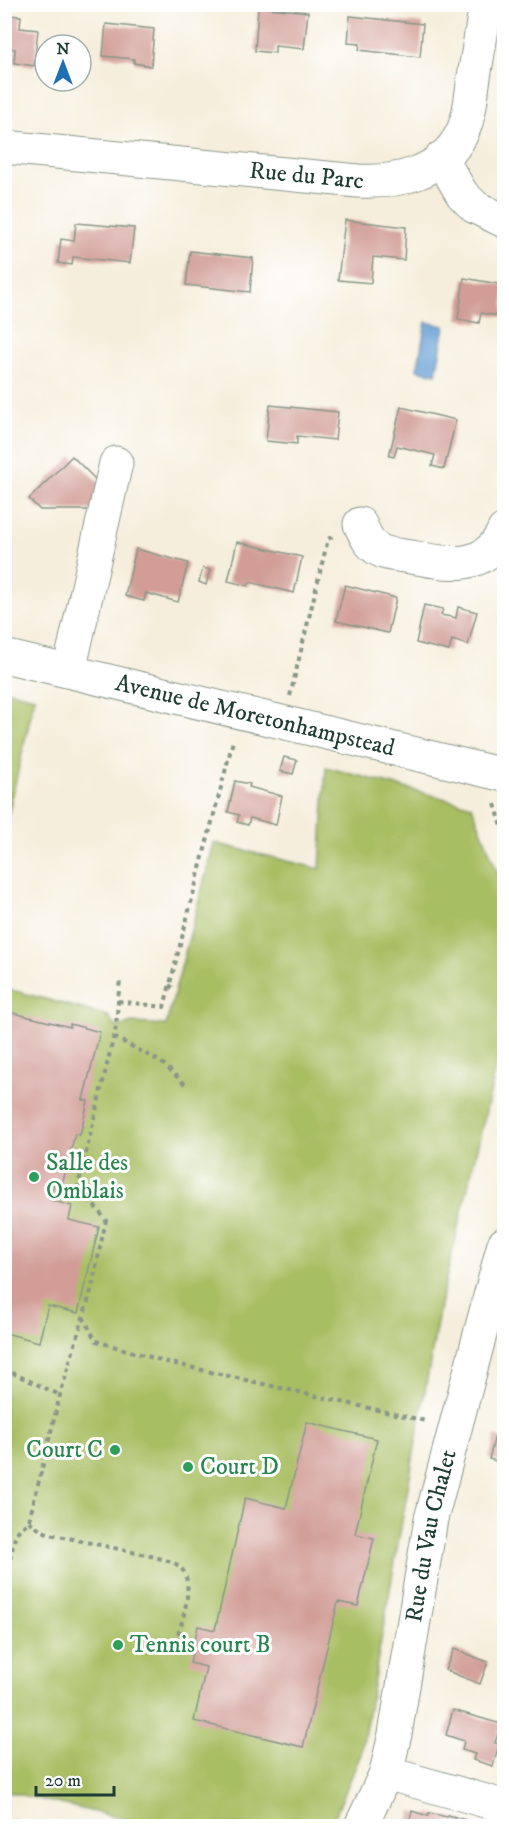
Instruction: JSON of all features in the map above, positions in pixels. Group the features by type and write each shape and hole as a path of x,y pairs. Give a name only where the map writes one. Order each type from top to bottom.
{"street":[{"name":"Rue du Parc","path":"4,147 372,182 392,181 410,176 431,166 441,158 456,142 468,116 486,4"},
{"path":"441,158 462,194 475,207 504,221"},
{"path":"69,671 116,463"},
{"path":"360,524 368,541 380,551 451,564 474,561 496,544 504,530"},
{"name":"Avenue de Moretonhampstead","path":"4,656 240,713 500,790"},
{"name":"Rue du Vau Chalet","path":"361,1827 386,1773 395,1734 431,1519 504,1244"},
{"path":"386,1773 497,1803"}],"path":[{"path":"290,696 328,539 360,524"},
{"path":"118,1001 164,1006 240,713"},
{"path":"500,790 504,833"},
{"path":"4,1585 16,1533 29,1521 60,1395 91,1291 106,1220 78,1186 114,1037 120,978"},
{"path":"169,985 176,990"},
{"path":"114,1037 161,1062 188,1087"},
{"path":"83,1316 96,1341 167,1362 454,1429"},
{"path":"4,1369 60,1395"},
{"path":"29,1521 40,1530 50,1534 155,1557 182,1568 188,1584 188,1594 176,1642 193,1647"},
{"path":"4,1818 20,1822"}],"green space":[{"path":"4,690 35,697 5,828"},
{"path":"326,767 472,806 504,889 504,1035 441,1300 361,1754 331,1826 154,1826 5,1791 4,988 108,1016 116,1027 133,1023 166,1025 214,843 320,869"}],"water":[{"path":"426,322 445,326 436,374 417,370"}],"building":[{"path":"258,7 308,12 304,49 275,46 275,53 255,51"},
{"path":"4,15 21,16 20,28 38,30 38,33 33,33 33,66 14,63 15,49 4,47"},
{"path":"350,16 423,24 420,57 359,50 360,44 348,43"},
{"path":"106,24 154,29 151,66 134,63 134,59 103,56"},
{"path":"345,220 406,227 404,260 373,257 371,283 338,280"},
{"path":"76,223 134,228 130,263 73,257 72,265 58,263 61,239 74,241"},
{"path":"190,251 253,258 250,292 186,285"},
{"path":"464,278 504,285 504,317 481,313 479,323 458,319"},
{"path":"270,405 338,412 335,440 297,436 297,444 266,441"},
{"path":"401,407 456,420 444,469 432,466 435,455 397,446 394,457 389,456"},
{"path":"72,456 109,493 93,510 40,510 29,499"},
{"path":"237,542 302,557 294,593 250,582 248,586 228,581"},
{"path":"136,549 188,563 178,602 146,593 144,601 125,596"},
{"path":"203,568 210,570 206,585 199,582"},
{"path":"345,585 396,598 388,633 336,621"},
{"path":"424,605 443,609 441,615 456,618 458,607 477,612 468,645 452,640 449,651 416,643"},
{"path":"284,757 297,760 293,774 280,771"},
{"path":"235,781 282,796 276,825 250,818 248,825 237,822 239,815 228,812"},
{"name":"Salle des Omblais","path":"5,1011 100,1032 83,1100 88,1101 80,1135 75,1134 62,1185 54,1182 50,1200 72,1206 69,1220 99,1227 78,1313 48,1306 39,1342 5,1333"},
{"path":"307,1422 377,1439 355,1534 374,1538 358,1606 338,1602 303,1747 194,1721 206,1667 190,1663 198,1626 215,1630 245,1498 286,1508"},
{"path":"495,1436 504,1439 504,1463 489,1459"},
{"path":"454,1649 488,1662 480,1684 445,1670"},
{"path":"453,1710 501,1724 495,1743 499,1744 493,1766 473,1760 475,1754 462,1750 464,1741 446,1735"},
{"path":"412,1811 428,1816 429,1813 447,1817 448,1815 466,1820 464,1826 408,1826"}],"place":[{"name":"Salle des Omblais","path":"34,1177"},
{"name":"Court C","path":"115,1450"},
{"name":"Court D","path":"188,1467"},
{"name":"Tennis court B","path":"118,1645"}]}
